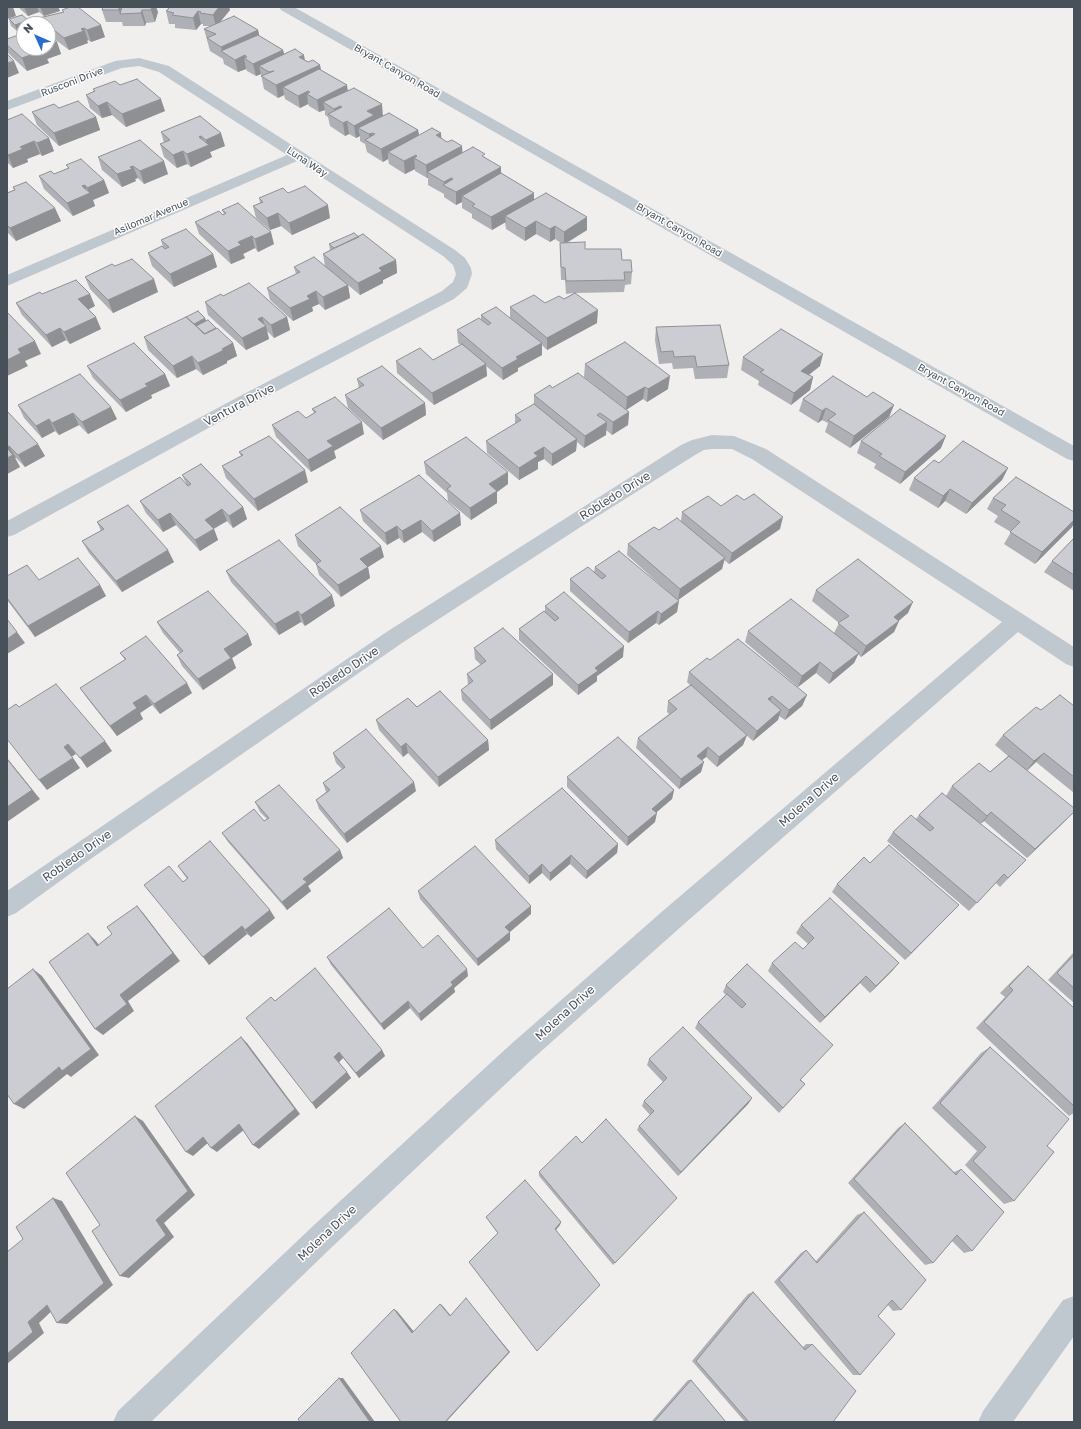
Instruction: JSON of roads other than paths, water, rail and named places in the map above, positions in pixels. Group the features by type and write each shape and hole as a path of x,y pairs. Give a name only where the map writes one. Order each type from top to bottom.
{"street":[{"name":"Bryant Canyon Road","path":"285,7 1074,454"},
{"name":"Rusconi Drive","path":"7,106 120,64 139,62"},
{"name":"Luna Way","path":"139,62 164,69 296,156 449,253 460,262 464,274"},
{"name":"Asilomar Avenue","path":"7,281 296,156"},
{"name":"Ventura Drive","path":"7,530 246,400 448,295 461,284 464,274"},
{"name":"Robledo Drive","path":"7,905 104,836 389,642 572,523 688,450 699,445 724,442 734,443 752,450 1074,658"},
{"name":"Molena Drive","path":"129,1422 323,1236 519,1054 674,917 1017,621"},
{"path":"994,1422 1074,1311"}]}
